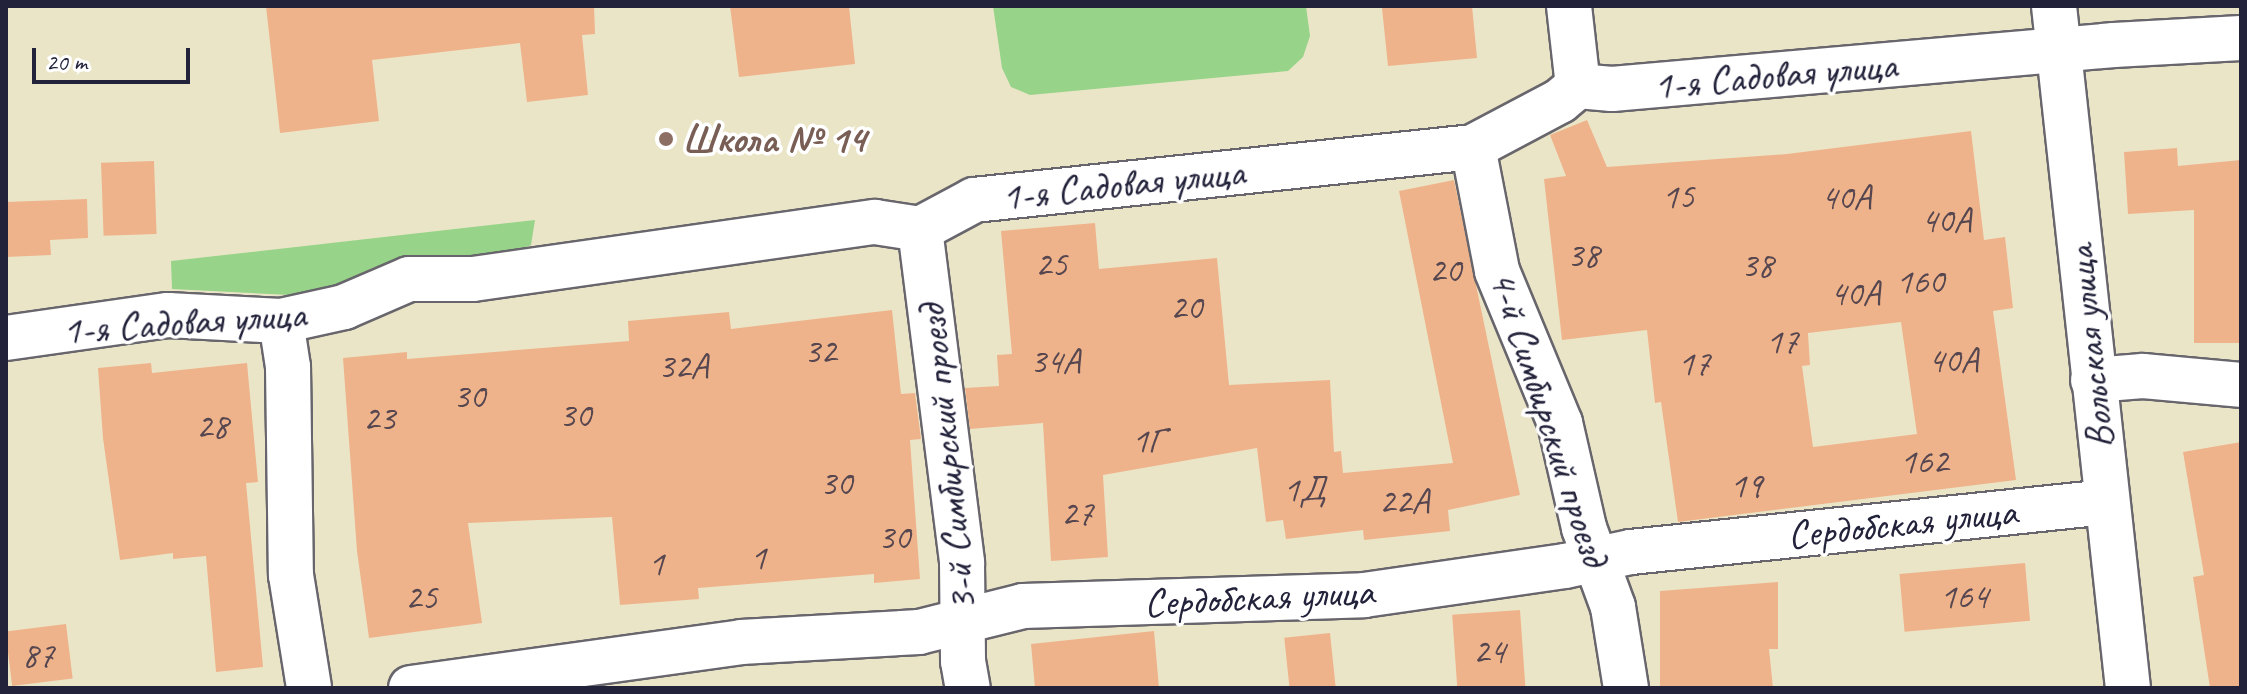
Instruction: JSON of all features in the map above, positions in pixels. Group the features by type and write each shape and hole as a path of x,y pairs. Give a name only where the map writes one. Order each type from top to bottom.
{"street":[{"path":"1569,6 1578,86"},
{"name":"Вольская улица","path":"2054,6 2128,688"},
{"name":"1-я Садовая улица","path":"6,338 168,315 281,321 344,307 409,279 473,279 875,222 920,229 974,200 1473,147 1560,101 1578,86 1612,89 2241,38"},
{"name":"4-й Симбирский проезд","path":"1473,147 1497,271 1560,423 1595,559 1613,607 1626,688"},
{"name":"3-й Симбирский проезд","path":"920,229 962,563 963,661 968,688"},
{"path":"281,321 288,367 291,575 309,688"},
{"path":"2093,380 2143,376 2241,385"},
{"name":"Сердобская улица","path":"411,688 741,642 919,632 964,624 1023,606 1364,595 1595,559 2107,502"}],"green space":[{"path":"993,6 1306,6 1310,36 1303,57 1288,71 1030,95 1011,87 1002,68"},
{"path":"535,220 531,245 504,257 412,256 372,268 341,290 310,296 172,289 171,261"}],"building":[{"path":"266,6 594,6 595,34 582,35 588,95 527,102 520,43 372,60 379,121 280,133"},
{"path":"730,6 849,6 855,64 739,77"},
{"path":"1472,6 1477,58 1388,66 1382,8"},
{"path":"1587,120 1607,167 1787,154 1971,131 1984,240 2005,237 2013,308 1993,311 2016,480 1678,522 1661,402 1655,403 1647,330 1562,340 1544,179 1566,176 1550,135","holes":["1901,322 1917,434 1813,447 1802,366 1810,365 1808,333"]},
{"path":"2177,148 2178,166 2241,160 2241,343 2194,343 2194,210 2128,214 2124,152"},
{"path":"154,161 157,234 104,236 101,163"},
{"path":"1454,180 1520,495 1448,510 1450,531 1364,540 1363,530 1286,539 1283,520 1266,522 1257,448 1103,475 1108,557 1051,561 1043,423 970,429 965,388 999,386 997,355 1012,354 1001,231 1095,223 1099,269 1217,258 1229,385 1330,380 1334,452 1341,451 1343,473 1453,463 1399,191"},
{"path":"87,199 88,238 50,240 51,255 6,257 6,202"},
{"path":"892,310 901,394 915,393 921,439 910,440 920,579 874,583 874,574 698,588 699,599 620,605 612,517 468,523 482,623 369,638 357,551 343,358 407,352 407,359 629,341 628,321 729,312 731,329"},
{"path":"151,363 152,373 247,363 258,482 246,483 263,667 216,672 206,556 173,559 173,553 120,560 103,438 98,368"},
{"path":"2241,442 2241,688 2210,688 2193,577 2204,575 2183,452"},
{"path":"2025,563 2030,621 1905,632 1899,574"},
{"path":"1778,582 1778,649 1769,649 1773,688 1660,688 1660,591"},
{"path":"1520,610 1525,688 1457,688 1452,615"},
{"path":"66,624 73,679 12,686 6,631"},
{"path":"1154,631 1159,688 1035,688 1031,644"},
{"path":"1330,633 1336,688 1290,688 1284,638"}],"place":[{"name":"Школа № 14","path":"666,139"}]}
